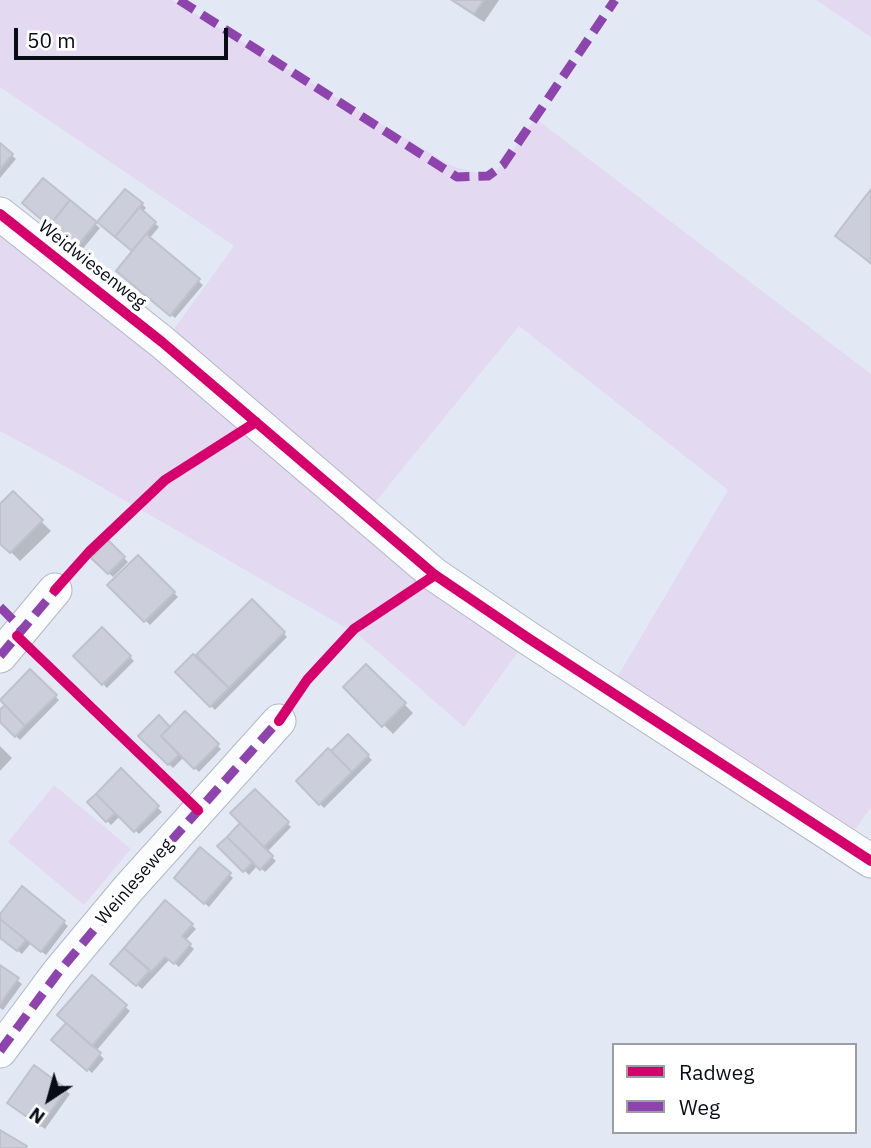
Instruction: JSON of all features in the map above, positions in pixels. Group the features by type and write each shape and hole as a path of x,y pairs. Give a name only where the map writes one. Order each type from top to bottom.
{"street":[{"name":"Weidwiesenweg","path":"0,214 162,342 436,575 871,861"},
{"path":"0,656 55,590"},
{"name":"Weinleseweg","path":"0,1051 58,973 128,889 279,721"}],"shaded area":[{"path":"0,0 172,0 452,166 487,176 503,165 535,118 871,374 871,807 845,844 609,691 728,490 519,326 363,517 525,642 464,727 360,636 0,431 0,225 156,354 234,246 0,87"},
{"path":"816,0 871,0 871,37"},
{"path":"54,785 131,849 84,905 8,842"}],"building":[{"path":"452,0 484,0 474,14"},
{"path":"0,143 13,154 0,169"},
{"path":"43,178 70,200 49,226 22,203"},
{"path":"125,189 143,203 115,237 97,222"},
{"path":"871,189 871,263 835,236"},
{"path":"70,200 97,222 76,248 49,226"},
{"path":"139,207 156,222 132,251 115,237"},
{"path":"146,234 200,279 170,316 116,271"},
{"path":"13,491 43,520 10,553 0,544 0,504"},
{"path":"108,540 125,557 108,574 91,558"},
{"path":"138,555 175,592 144,622 107,585"},
{"path":"252,599 285,632 229,688 196,655"},
{"path":"102,627 131,656 102,685 73,656"},
{"path":"193,654 229,688 210,707 175,672"},
{"path":"366,664 406,703 382,727 343,687"},
{"path":"30,669 57,695 25,726 0,700"},
{"path":"5,705 25,726 15,737 0,722 0,710"},
{"path":"185,711 219,744 194,769 161,736"},
{"path":"159,715 170,727 161,736 179,755 168,765 138,736"},
{"path":"348,734 369,755 352,772 331,751"},
{"path":"328,748 352,772 319,805 296,781"},
{"path":"121,768 159,806 134,832 96,794"},
{"path":"255,789 289,822 264,847 230,813"},
{"path":"96,794 115,813 106,822 87,802"},
{"path":"240,823 273,856 260,870 227,837"},
{"path":"227,837 253,862 243,872 217,846"},
{"path":"200,847 231,873 204,904 174,878"},
{"path":"22,886 65,921 41,952 0,919 0,914"},
{"path":"165,900 193,924 182,936 191,944 174,964 165,957 151,972 124,948"},
{"path":"0,919 26,940 17,951 0,938"},
{"path":"124,948 150,970 136,986 110,964"},
{"path":"0,965 19,978 0,1004"},
{"path":"92,975 127,1005 92,1046 57,1015"},
{"path":"66,1023 101,1053 87,1071 51,1040"},
{"path":"34,1065 67,1089 40,1126 7,1103"},
{"path":"0,1130 27,1146 26,1148 0,1148"}],"marked path":[{"path":"179,0 457,177 488,176 503,165 615,0"},
{"path":"0,656 59,586"},
{"path":"0,607 23,630"},
{"path":"0,1051 58,973 128,889 282,717"}],"cycle path":[{"path":"0,214 162,342 435,575 871,861"},
{"path":"55,590 89,552 165,480 256,422"},
{"path":"279,721 307,680 354,629 435,575"},
{"path":"17,636 198,810"}]}
